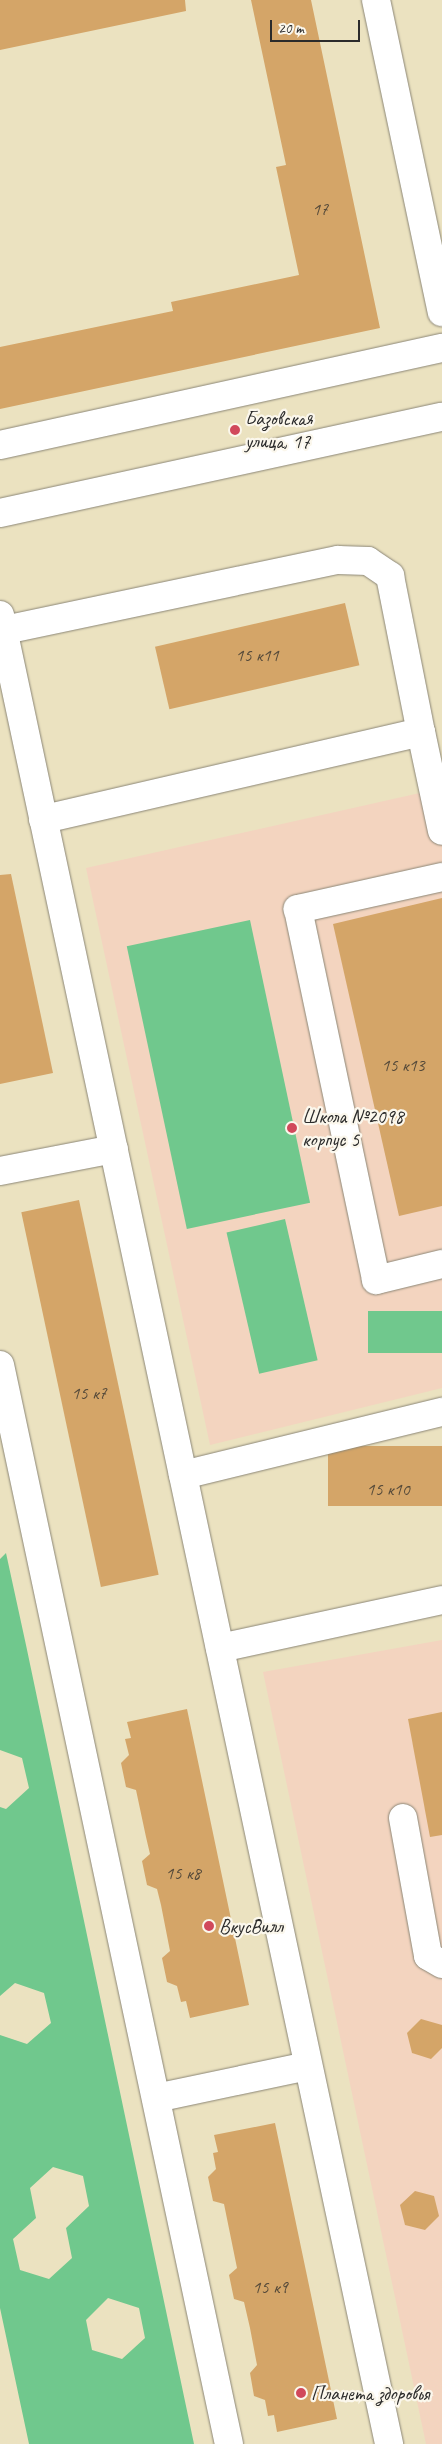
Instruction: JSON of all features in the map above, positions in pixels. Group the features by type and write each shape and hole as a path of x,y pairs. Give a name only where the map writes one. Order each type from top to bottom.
{"street":[{"path":"376,0 442,312"},
{"path":"0,445 442,348"},
{"path":"0,512 442,417"},
{"path":"389,2444 1,626 338,560 368,561 390,576 420,732 442,831"},
{"path":"43,819 420,732"},
{"path":"442,878 298,909 376,1280 442,1264"},
{"path":"0,1171 114,1149"},
{"path":"0,1365 229,2444"},
{"path":"183,1475 442,1412"},
{"path":"220,1648 442,1600"},
{"path":"403,1818 428,1956 442,1964"},
{"path":"156,2098 308,2066"}],"shaded area":[{"name":"Школа №2098 корпус 5","path":"442,788 442,1388 210,1445 86,868"},
{"path":"442,1640 442,2444 426,2444 263,1672"}],"green space":[{"path":"250,920 310,1203 187,1229 127,946"},
{"path":"285,1219 318,1360 259,1374 227,1232"},
{"path":"368,1311 442,1311 442,1353 368,1353"},
{"path":"6,1553 194,2444 29,2444 0,2308 0,2035 27,2044 51,2023 44,1993 15,1983 0,1996 0,1807 6,1809 29,1788 22,1758 0,1750 0,1559","holes":["53,2167 83,2176 89,2206 66,2228 72,2258 49,2279 20,2270 13,2239 36,2218 30,2188","108,2298 139,2308 145,2338 122,2359 92,2350 86,2320"]}],"building":[{"path":"0,0 185,0 186,11 0,50"},
{"path":"251,0 311,0 380,328 0,409 0,347 173,311 171,302 299,275 276,167 286,165"},
{"path":"345,603 359,665 169,709 155,647"},
{"path":"11,874 53,1073 0,1084 0,875"},
{"path":"442,898 442,1206 399,1216 333,924"},
{"path":"79,1200 159,1575 101,1587 21,1212"},
{"path":"328,1446 442,1446 442,1506 328,1506"},
{"path":"187,1709 249,2005 190,2018 186,2001 181,2002 177,1986 167,1982 162,1958 170,1951 161,1905 157,1889 147,1885 142,1861 150,1854 136,1790 126,1787 121,1763 129,1755 125,1739 131,1738 127,1722"},
{"path":"442,1712 442,1835 430,1837 408,1719"},
{"path":"421,2019 442,2025 442,2048 431,2059 412,2053 407,2033"},
{"path":"275,2123 337,2419 277,2432 274,2415 268,2416 265,2400 254,2396 250,2373 257,2365 244,2302 234,2299 229,2275 237,2268 224,2204 213,2201 208,2177 216,2169 213,2153 218,2152 214,2135"},
{"path":"415,2191 434,2196 439,2216 425,2230 405,2225 400,2205"}],"place":[{"name":"Базовская улица, 17","path":"235,430"},
{"name":"Школа №2098 корпус 5","path":"292,1128"},
{"name":"ВкусВилл","path":"209,1926"},
{"name":"Планета здоровья","path":"301,2393"}]}
